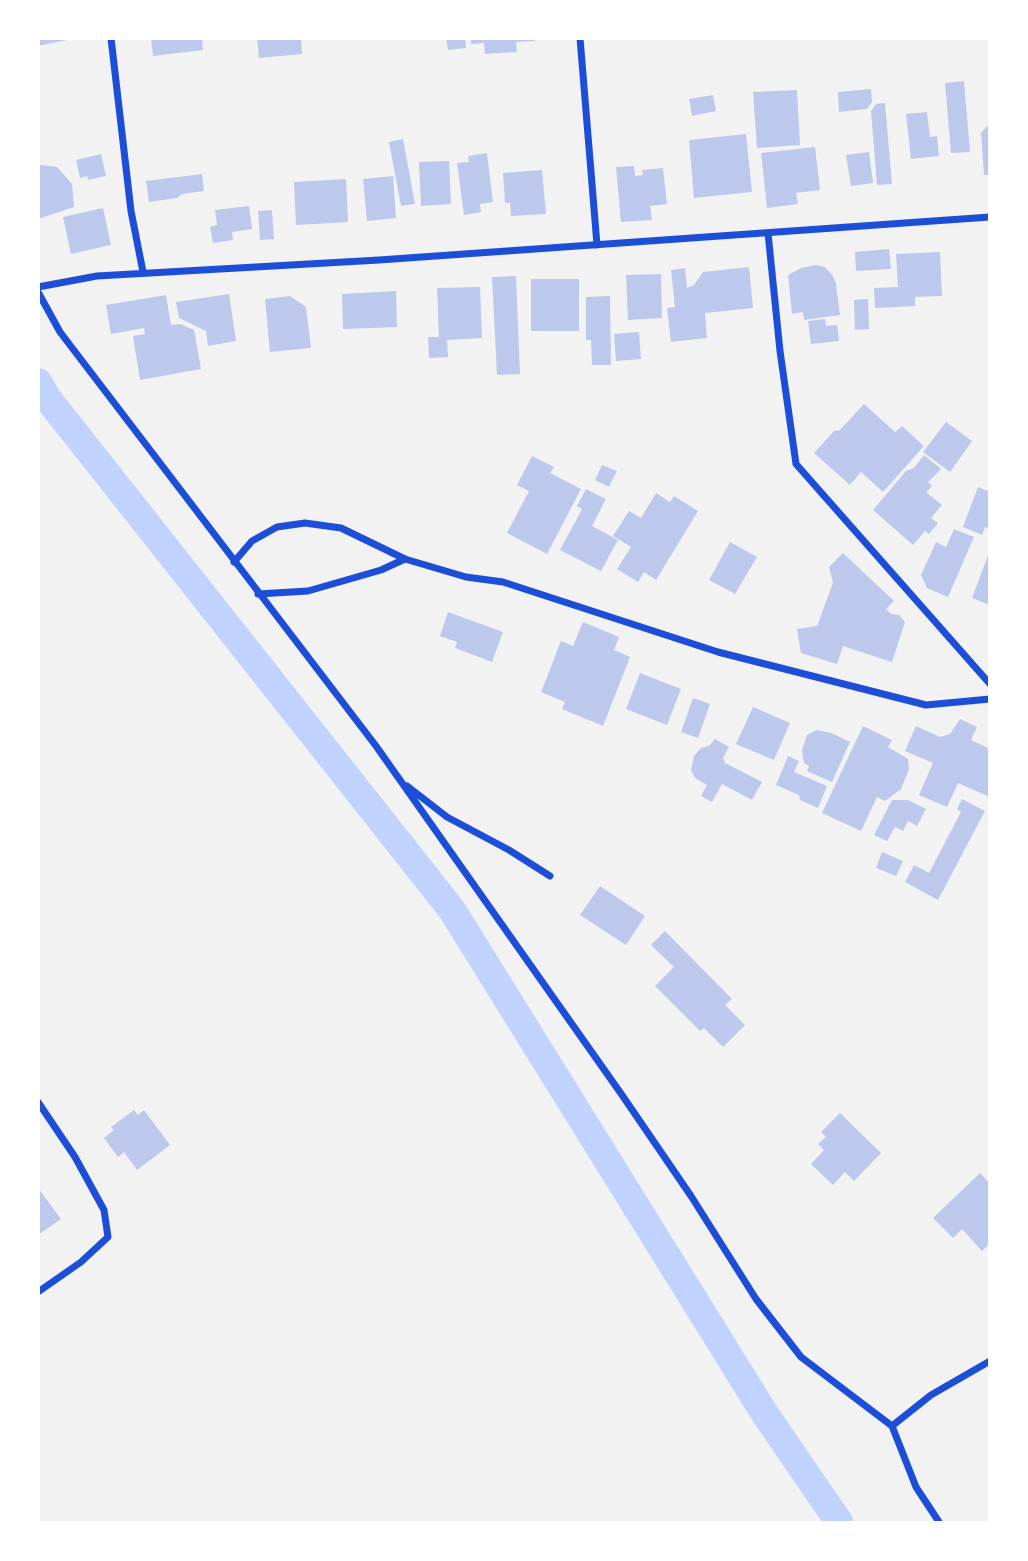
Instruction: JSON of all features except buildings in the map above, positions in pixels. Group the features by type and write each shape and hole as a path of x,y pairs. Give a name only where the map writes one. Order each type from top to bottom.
{"street":[{"path":"111,38 131,211 143,272"},
{"path":"580,38 597,245"},
{"path":"38,287 97,276 143,272 379,260 989,217"},
{"path":"768,233 780,351 796,464 989,684"},
{"path":"38,292 60,332 401,781 622,1095 691,1196 756,1299 801,1357 892,1426 916,1487 939,1522"},
{"path":"234,562 252,541 277,527 305,523 341,528 405,559 466,577 503,582 718,652 926,705 989,699"},
{"path":"258,594 308,591 381,570 405,559"},
{"path":"401,781 447,817 509,850 550,876"},
{"path":"38,1102 75,1157 104,1210 108,1237 80,1262 38,1292"},
{"path":"892,1426 931,1395 989,1361"}],"waterway":[{"path":"38,382 48,399 452,910 765,1414 839,1522"}]}
